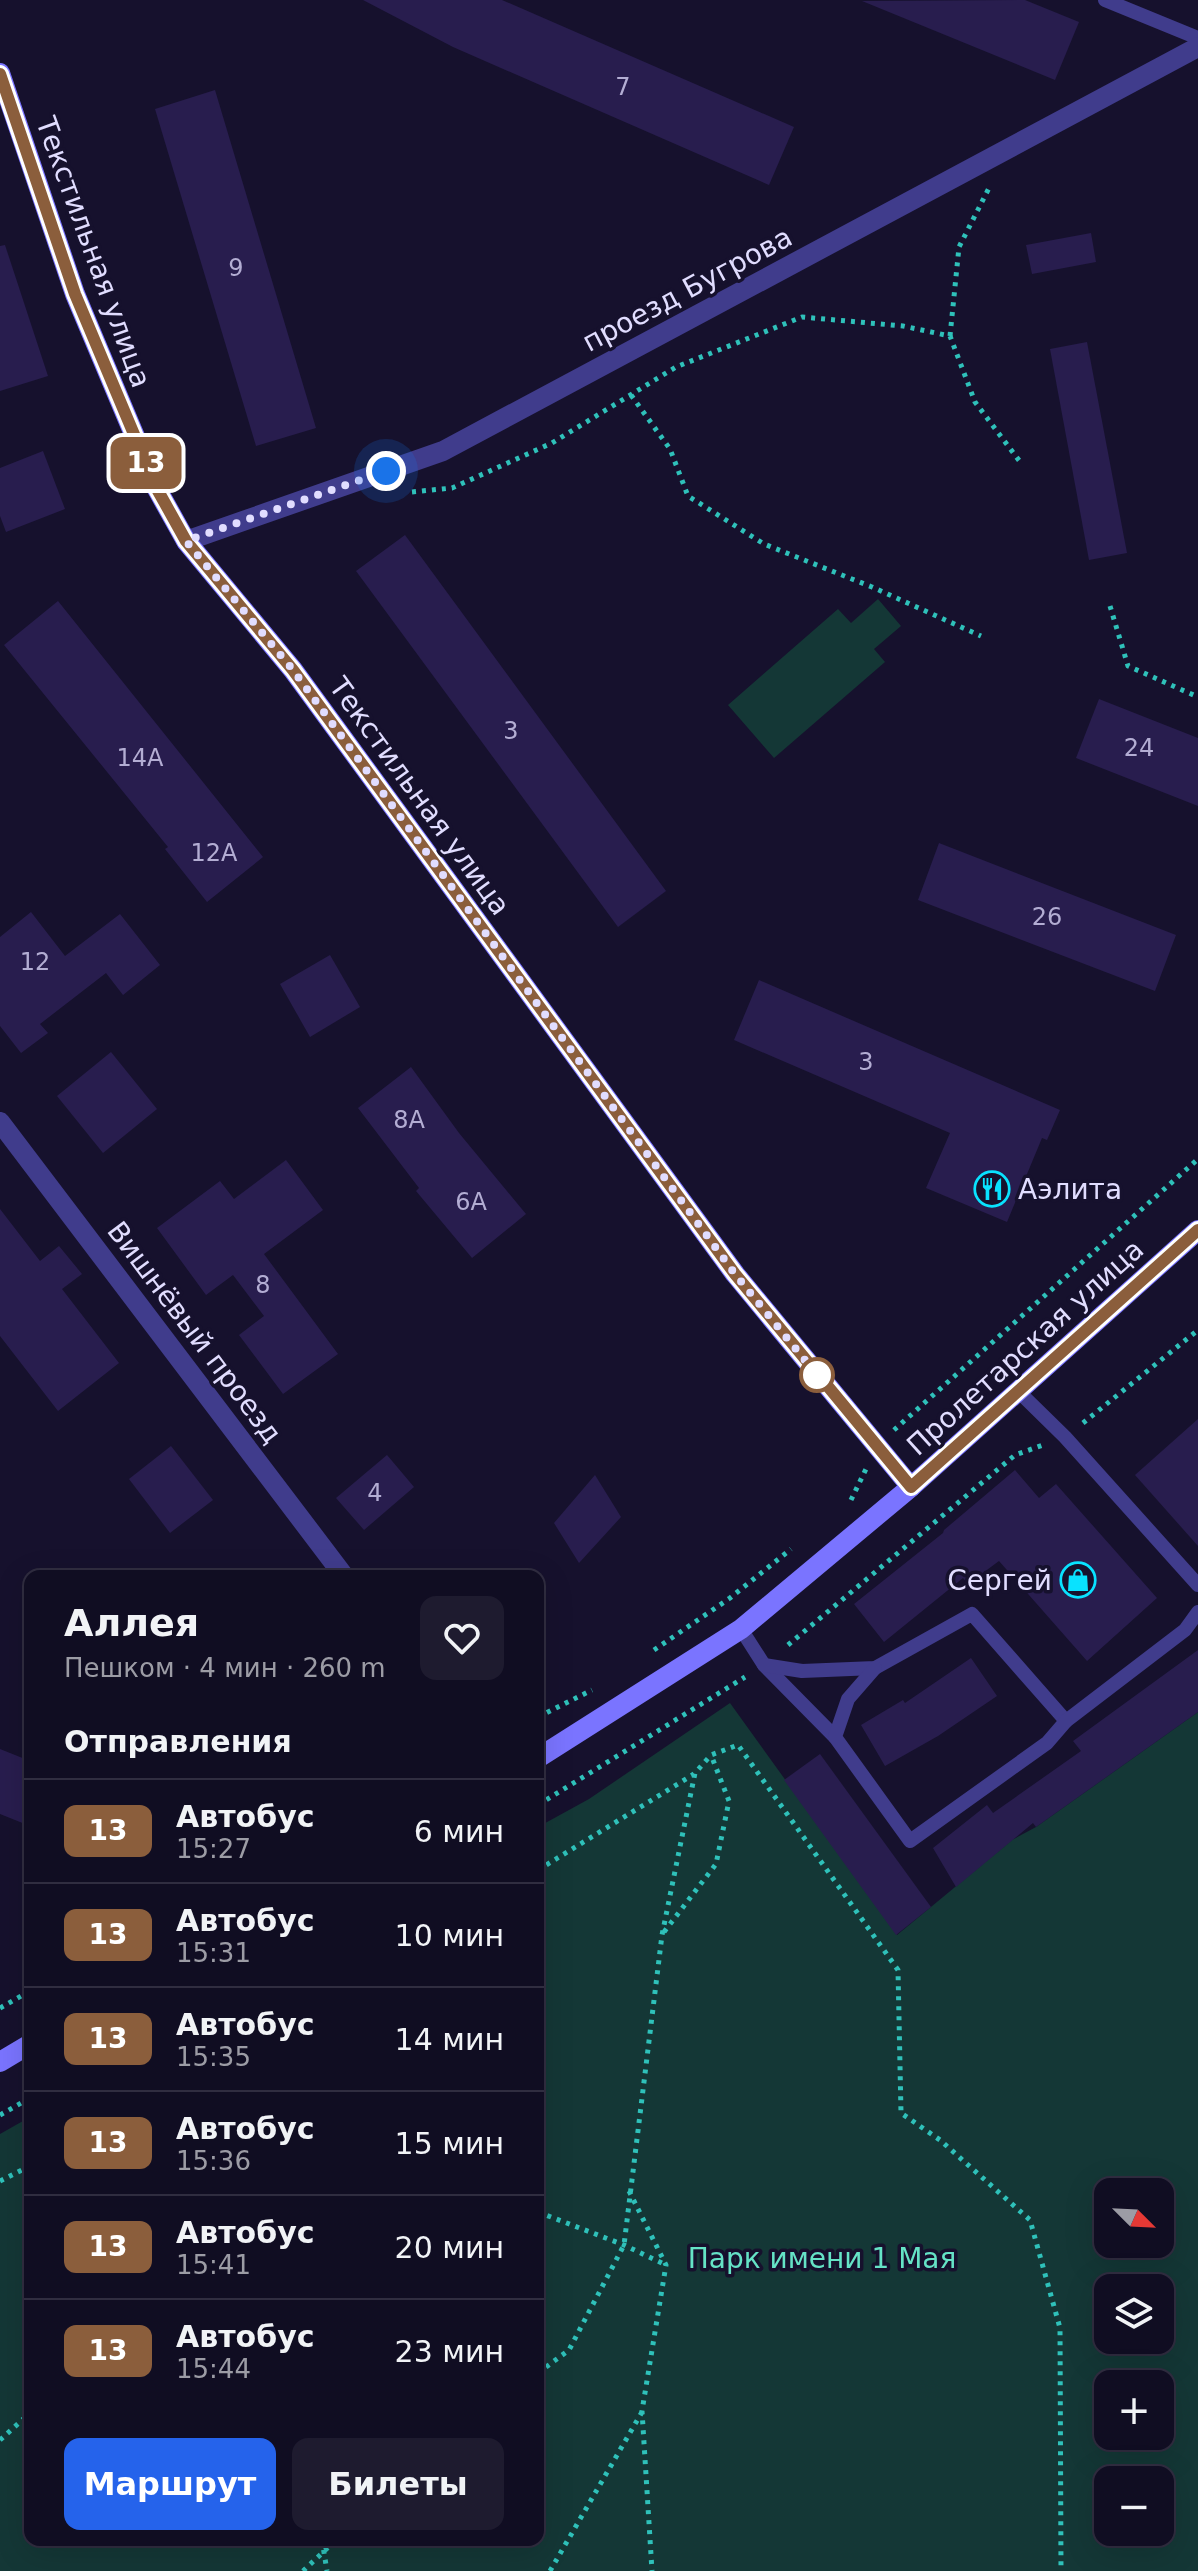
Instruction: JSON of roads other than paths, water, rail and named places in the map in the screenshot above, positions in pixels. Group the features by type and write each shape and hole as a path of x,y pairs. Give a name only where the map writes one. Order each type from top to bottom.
{"street":[{"name":"проезд Бугрова","path":"186,541 443,451 1198,47"},
{"name":"Текстильная улица","path":"0,73 81,308 157,489 186,541 293,670 735,1274 911,1487"},
{"name":"Вишнёвый проезд","path":"0,1122 339,1570"},
{"name":"Пролетарская улица","path":"544,1754 741,1629 911,1487 1198,1230"},
{"path":"0,2062 24,2048"}],"lane":[{"path":"1105,0 1198,38"},
{"path":"1018,1391 1065,1437 1198,1585"},
{"path":"741,1629 764,1665 835,1737 910,1841 1047,1743 1066,1721 1185,1630 1198,1612"},
{"path":"835,1737 848,1699 875,1668 972,1614 1066,1721"},
{"path":"764,1665 802,1671 875,1668"}],"place":[{"name":"Аэлита","path":"992,1189"},
{"name":"Сергей","path":"1078,1580"}],"park label":[{"name":"Парк имени 1 Мая","path":"822,2258"}]}
